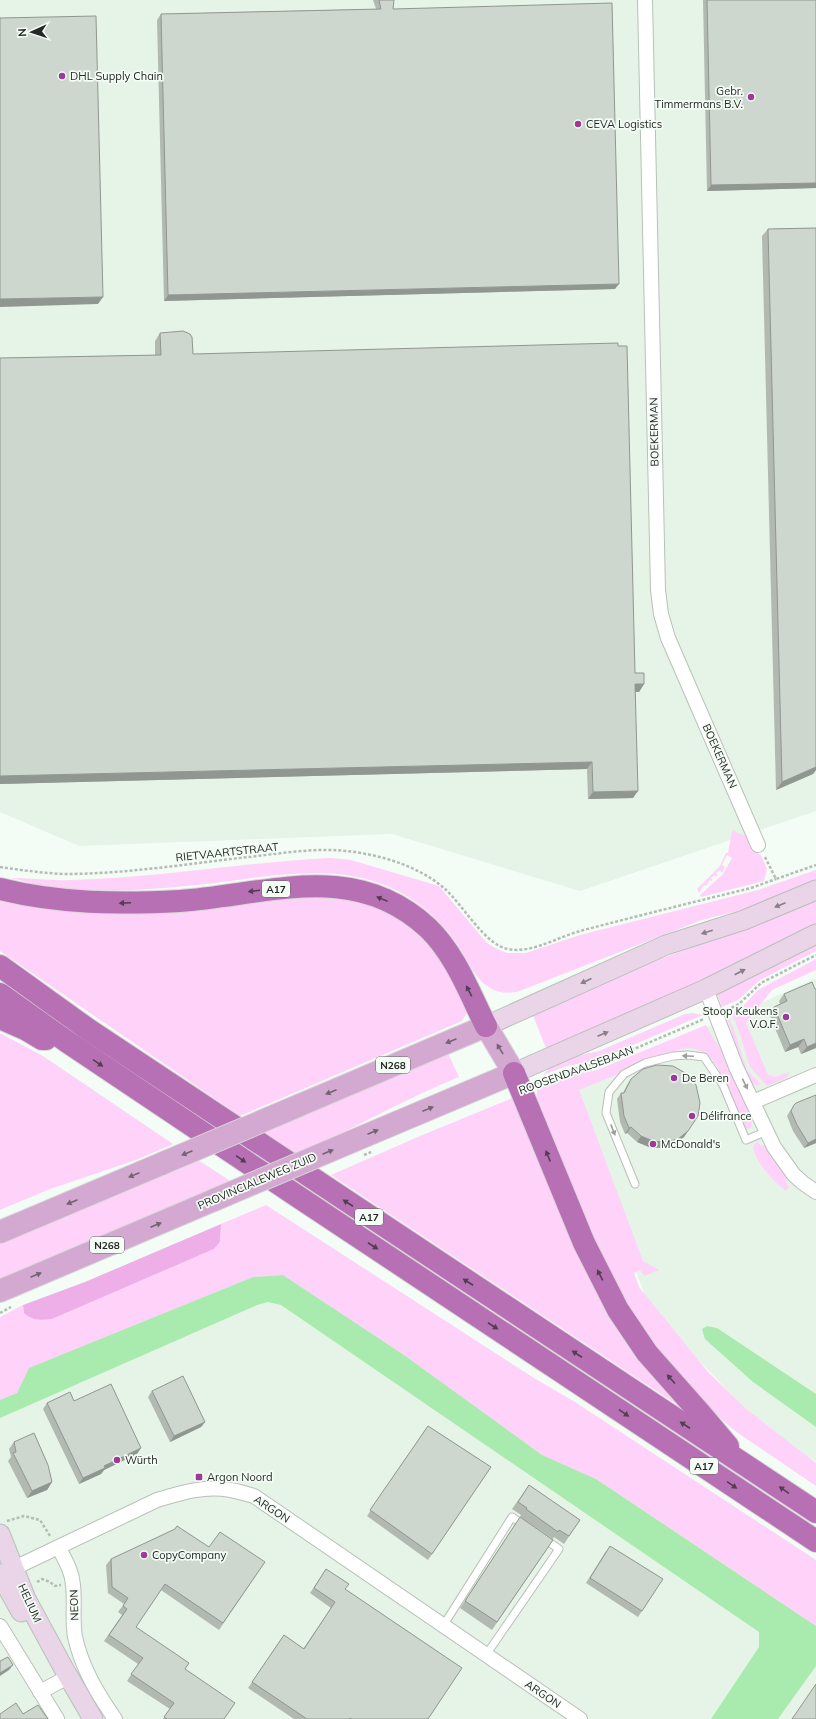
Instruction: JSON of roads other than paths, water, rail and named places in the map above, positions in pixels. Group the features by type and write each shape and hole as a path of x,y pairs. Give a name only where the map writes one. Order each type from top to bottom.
{"highway":[{"name":"A17","path":"0,889 54,900 112,904 182,900 302,885 338,886 362,891 384,899 406,911 428,928 450,954 486,1026"},
{"name":"A17","path":"0,966 95,1034 816,1512"},
{"name":"A17","path":"0,994 66,1041 816,1541"},
{"name":"A17","path":"0,1018 27,1030 42,1039 66,1041"},
{"name":"A17","path":"518,1081 584,1243 618,1310 648,1353 741,1462"}],"main road":[{"path":"486,1026 518,1081"},
{"name":"N268","path":"0,1232 486,1026"},
{"name":"PROVINCIALEWEG ZUID","path":"0,1291 214,1200 362,1146 518,1081"}],"street":[{"name":"BOEKERMAN","path":"645,0 658,590 661,614 668,638 758,845"},
{"name":"N268","path":"486,1026 666,945 744,920 816,890"},
{"name":"ROOSENDAALSEBAAN","path":"518,1081 548,1058 706,989 816,934"},
{"path":"706,989 736,1067 774,1147 790,1170 803,1183 816,1192"},
{"path":"753,1102 816,1075"},
{"name":"ARGON","path":"59,1548 157,1500 178,1494 202,1489 228,1489 254,1496 580,1719"},
{"name":"HELIUM","path":"3,1528 5,1572 26,1600 93,1719"},
{"path":"5,1572 59,1548"},
{"name":"NEON","path":"59,1548 68,1565 73,1584 75,1635 84,1667 97,1694 115,1719"},
{"path":"0,1626 57,1719"},
{"path":"40,1692 66,1673"}],"lane":[{"path":"634,1184 606,1113 609,1092 616,1083 624,1074 645,1063 673,1056 688,1055 704,1057 724,1085 746,1140 767,1131"},
{"path":"443,1626 512,1517 533,1531 559,1549 486,1655"}],"place":[{"name":"DHL Supply Chain","path":"62,76"},
{"name":"Gebr. Timmermans B.V.","path":"751,97"},
{"name":"CEVA Logistics","path":"578,124"},
{"name":"Stoop Keukens V.O.F.","path":"786,1017"},
{"name":"De Beren","path":"674,1078"},
{"name":"Délifrance","path":"692,1116"},
{"name":"McDonald's","path":"653,1144"},
{"name":"Würth","path":"117,1460"},
{"name":"Argon Noord","path":"199,1477"},
{"name":"CopyCompany","path":"144,1555"}]}
